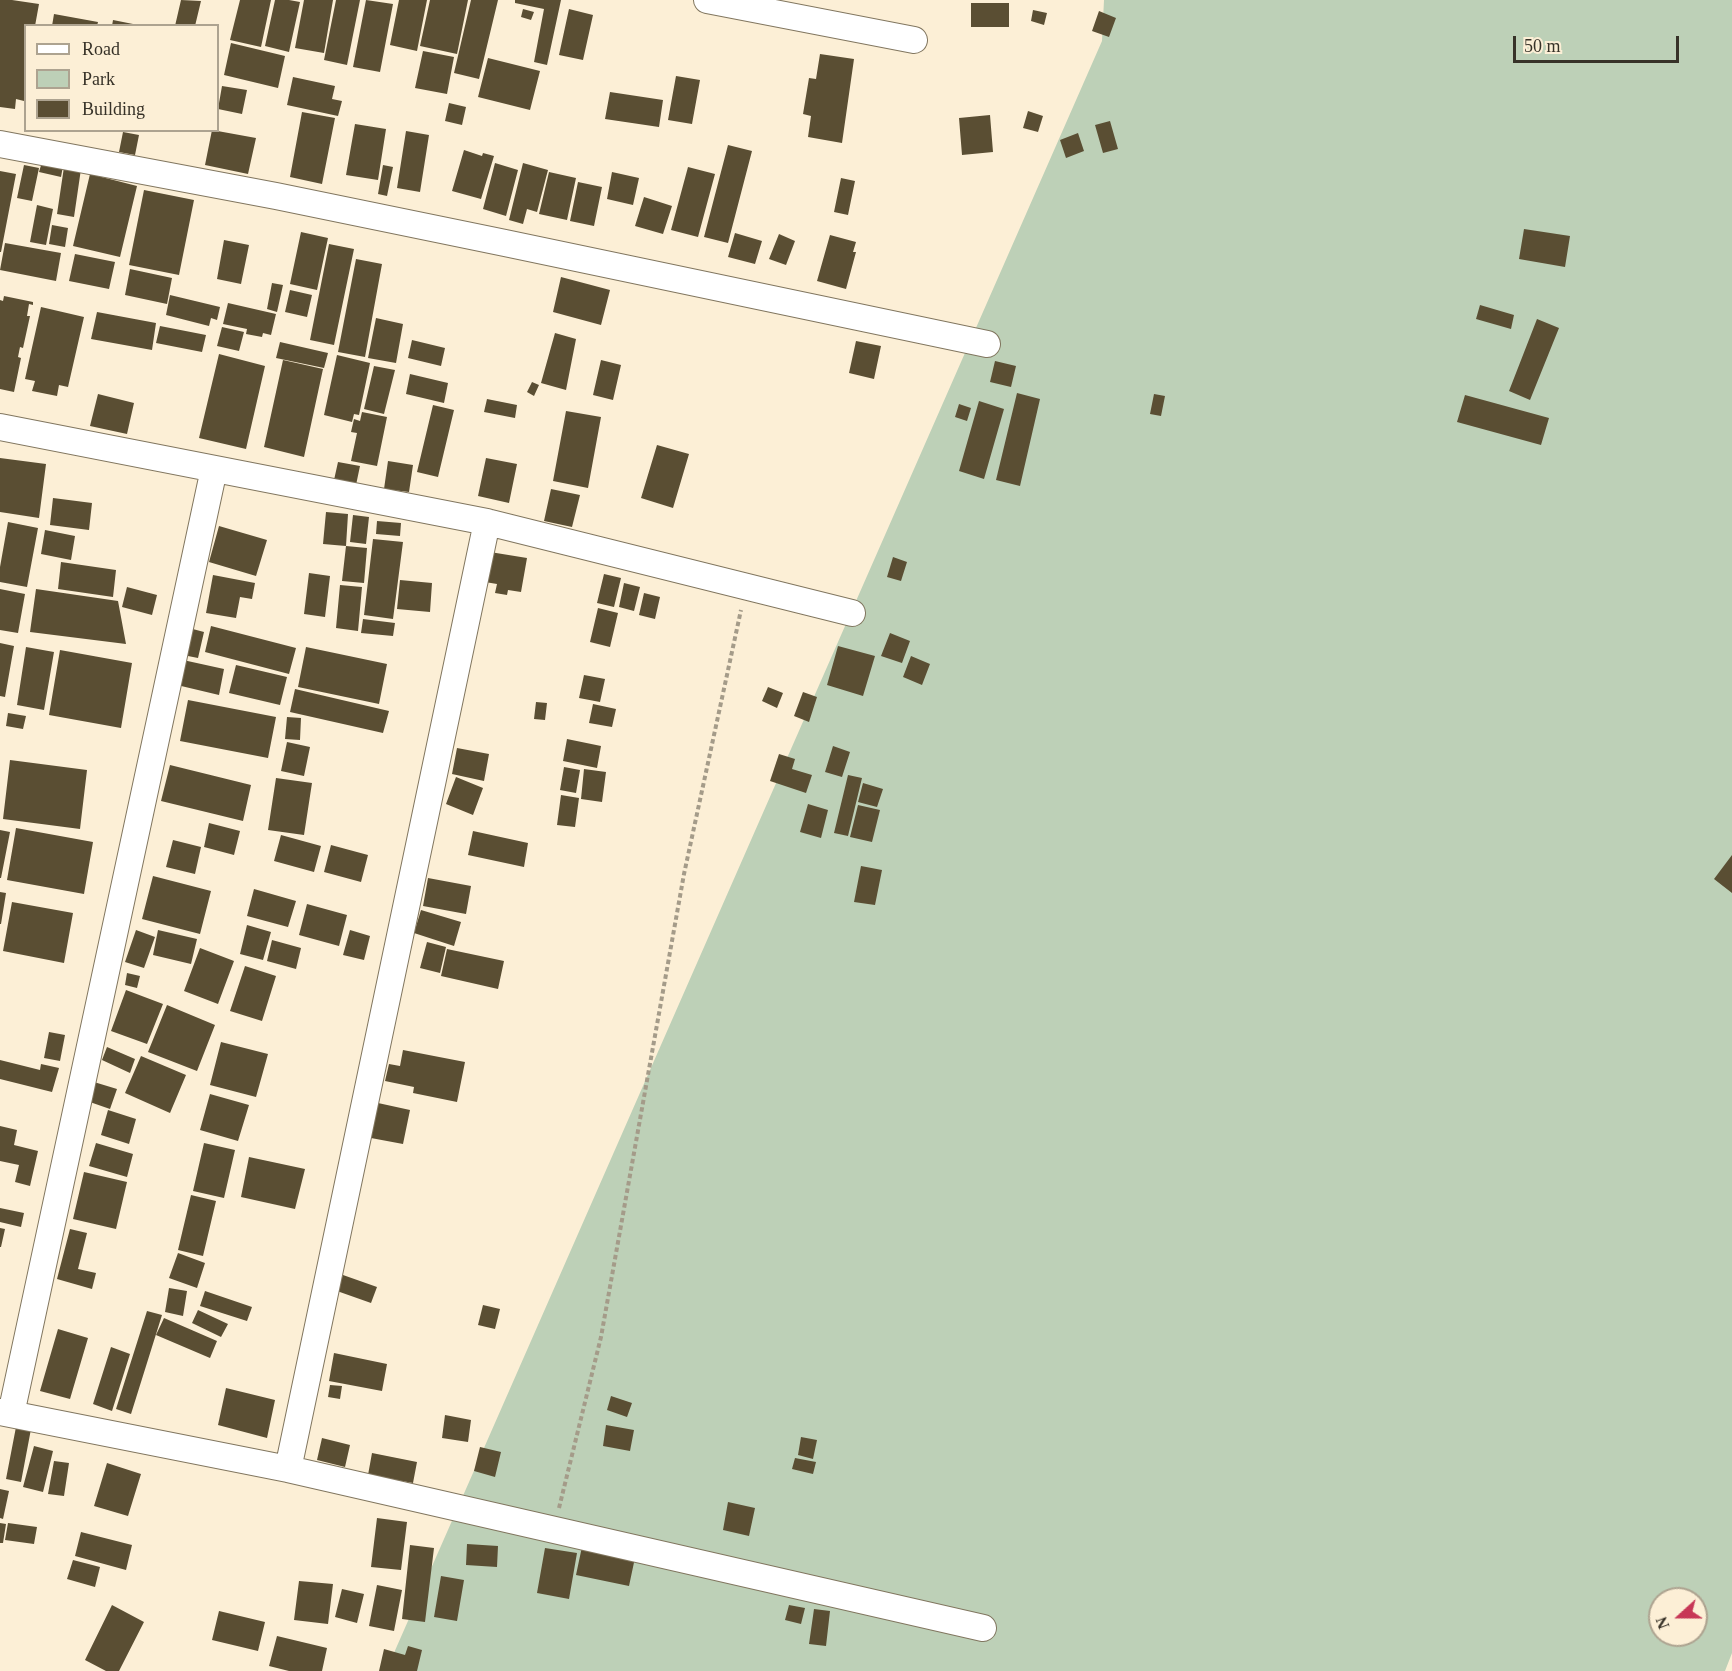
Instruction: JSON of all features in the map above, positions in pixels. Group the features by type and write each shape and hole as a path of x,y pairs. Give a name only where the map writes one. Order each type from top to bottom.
{"street":[{"path":"706,0 914,40"},
{"path":"0,144 265,194 987,344"},
{"path":"0,427 487,522 852,613"},
{"path":"214,469 6,1413 288,1469 983,1628"},
{"path":"288,1469 487,522"}],"path":[{"path":"554,1529 601,1337 684,874 746,587"}],"green space":[{"path":"1104,0 1732,0 1732,1653 1725,1671 386,1671 1102,41"}],"building":[{"path":"0,0 39,4 35,24 24,24 24,101 16,99 15,109 0,107"},
{"path":"181,0 201,1 195,24 175,24"},
{"path":"240,0 271,0 261,47 230,40"},
{"path":"275,0 300,2 289,52 265,46"},
{"path":"304,0 333,0 324,53 295,48"},
{"path":"336,0 360,0 347,65 324,60"},
{"path":"366,0 393,4 380,72 353,67"},
{"path":"399,0 427,0 417,51 390,45"},
{"path":"430,0 468,0 457,54 420,46"},
{"path":"471,0 498,0 479,79 454,73"},
{"path":"515,0 561,0 547,65 534,62 544,9 515,3"},
{"path":"971,3 1009,3 1009,27 971,27"},
{"path":"523,9 534,12 531,20 521,17"},
{"path":"569,9 593,15 583,60 559,55"},
{"path":"1033,10 1047,13 1044,25 1031,21"},
{"path":"1099,11 1116,18 1109,37 1092,31"},
{"path":"54,14 98,22 98,24 52,24"},
{"path":"113,20 133,24 112,24"},
{"path":"231,43 285,56 278,88 224,75"},
{"path":"423,51 454,57 447,94 415,88"},
{"path":"820,54 854,59 842,143 808,137 811,116 803,114 809,78 816,79"},
{"path":"488,58 540,71 530,110 478,97"},
{"path":"676,76 700,80 692,124 668,120"},
{"path":"293,77 335,86 332,99 342,101 338,116 287,105"},
{"path":"222,86 247,90 242,114 219,109"},
{"path":"610,92 663,100 659,127 605,119"},
{"path":"449,103 466,107 462,125 445,121"},
{"path":"1028,111 1043,116 1038,132 1023,128"},
{"path":"302,112 335,118 322,184 290,177"},
{"path":"990,115 993,152 962,155 959,118"},
{"path":"1110,121 1118,149 1103,153 1095,125"},
{"path":"355,124 386,129 378,180 346,175"},
{"path":"406,131 429,135 420,192 397,188"},
{"path":"123,132 139,135 135,155 119,152"},
{"path":"212,132 256,138 248,174 205,165"},
{"path":"1078,133 1084,151 1066,158 1060,140"},
{"path":"728,145 752,151 728,243 704,237"},
{"path":"464,150 482,156 483,153 494,156 481,199 452,191"},
{"path":"42,162 63,166 61,177 39,172"},
{"path":"495,163 518,170 506,216 483,209"},
{"path":"523,163 548,170 537,212 527,209 523,224 509,220"},
{"path":"24,165 39,168 32,201 17,198"},
{"path":"383,165 393,167 387,196 378,194"},
{"path":"64,167 81,169 74,217 57,214"},
{"path":"688,167 715,174 698,237 671,230"},
{"path":"0,171 16,174 1,252 0,252"},
{"path":"549,172 576,178 567,220 539,214"},
{"path":"612,172 639,178 633,205 607,199"},
{"path":"90,174 137,186 120,257 73,246"},
{"path":"841,178 855,181 848,215 834,212"},
{"path":"578,182 602,187 594,226 570,221"},
{"path":"144,190 194,200 179,275 129,265"},
{"path":"644,197 672,206 663,234 635,226"},
{"path":"37,205 53,209 46,245 30,242"},
{"path":"52,225 68,228 65,247 49,244"},
{"path":"1524,229 1570,236 1565,267 1519,259"},
{"path":"301,232 328,238 317,290 290,284"},
{"path":"735,233 762,241 755,264 728,257"},
{"path":"779,234 795,241 786,265 769,259"},
{"path":"830,235 856,242 853,252 856,252 846,289 817,281"},
{"path":"224,240 249,245 241,284 217,279"},
{"path":"5,243 61,253 56,281 0,270"},
{"path":"329,244 354,249 334,345 310,340"},
{"path":"75,254 115,262 109,289 69,281"},
{"path":"356,259 382,264 365,357 338,352"},
{"path":"130,269 172,278 167,304 125,295"},
{"path":"561,277 610,290 601,325 553,312"},
{"path":"272,283 283,285 277,312 267,309"},
{"path":"290,290 312,295 307,317 285,312"},
{"path":"170,295 220,307 217,320 211,318 209,326 166,315"},
{"path":"4,296 33,302 33,305 29,304 27,316 30,316 23,348 20,347 18,357 21,358 14,392 0,389 0,300 3,301"},
{"path":"228,303 276,314 271,335 263,333 262,337 246,334 247,329 223,324"},
{"path":"1480,305 1514,315 1511,329 1476,319"},
{"path":"41,307 84,317 68,387 59,385 57,396 32,391 35,381 25,379"},
{"path":"97,312 156,323 152,350 91,339"},
{"path":"376,318 403,324 396,363 368,358"},
{"path":"1537,319 1559,328 1530,400 1509,391"},
{"path":"160,326 206,335 202,352 156,343"},
{"path":"222,327 244,332 239,351 217,346"},
{"path":"555,333 576,339 566,390 541,383"},
{"path":"412,340 445,348 441,366 408,358"},
{"path":"856,341 881,346 874,379 849,373"},
{"path":"280,342 328,353 324,368 276,358"},
{"path":"219,354 265,366 246,449 199,438"},
{"path":"337,355 370,363 359,415 354,414 352,422 324,415"},
{"path":"283,360 323,369 304,457 264,447"},
{"path":"601,360 621,365 613,400 593,395"},
{"path":"995,361 1016,366 1011,387 990,382"},
{"path":"374,366 395,370 384,414 364,409"},
{"path":"410,374 448,383 444,403 406,394"},
{"path":"532,382 539,385 534,396 527,392"},
{"path":"1017,393 1040,399 1020,486 996,480"},
{"path":"98,394 134,403 127,434 90,426"},
{"path":"1154,394 1165,396 1161,416 1150,414"},
{"path":"1465,395 1549,418 1541,445 1457,422"},
{"path":"487,399 517,405 515,418 484,412"},
{"path":"979,401 1004,409 984,479 959,471"},
{"path":"959,404 971,408 967,421 955,417"},
{"path":"433,405 454,410 438,477 417,472"},
{"path":"566,411 601,417 588,488 553,481"},
{"path":"362,412 387,417 377,466 351,461 357,433 351,432 354,419 360,421"},
{"path":"657,445 689,454 673,508 641,498"},
{"path":"0,458 46,464 39,518 0,512"},
{"path":"486,458 517,464 509,503 478,496"},
{"path":"388,461 413,465 409,492 384,489"},
{"path":"338,462 360,466 356,485 334,480"},
{"path":"551,489 580,495 572,527 544,521"},
{"path":"53,498 92,503 89,530 50,525"},
{"path":"326,512 348,514 346,546 323,544"},
{"path":"353,515 369,517 366,544 350,542"},
{"path":"377,521 401,523 400,536 376,534"},
{"path":"8,522 38,528 27,587 0,582 0,567"},
{"path":"219,526 267,540 256,576 209,562"},
{"path":"45,530 75,536 71,560 41,554"},
{"path":"373,539 403,542 393,619 364,615"},
{"path":"346,546 367,548 364,583 342,581"},
{"path":"490,552 527,558 521,592 508,590 507,595 495,593 497,584 485,582"},
{"path":"893,557 907,562 901,581 887,577"},
{"path":"61,562 116,570 113,597 58,589"},
{"path":"309,573 330,576 325,617 304,614"},
{"path":"604,574 621,578 614,607 597,603"},
{"path":"213,575 255,583 252,599 240,597 236,618 206,613"},
{"path":"400,580 432,583 430,612 397,609"},
{"path":"624,583 640,587 634,611 619,607"},
{"path":"340,585 362,587 358,631 336,628"},
{"path":"127,587 157,595 152,615 122,607"},
{"path":"0,589 25,594 18,633 0,630"},
{"path":"36,589 118,601 126,644 30,632"},
{"path":"644,593 660,597 655,619 639,615"},
{"path":"598,608 618,613 610,647 590,642"},
{"path":"363,619 395,623 393,636 361,633"},
{"path":"211,626 296,648 289,674 205,652"},
{"path":"189,628 204,632 198,658 183,655"},
{"path":"890,633 910,641 902,663 881,656"},
{"path":"0,643 14,646 5,697 0,696"},
{"path":"838,646 875,656 863,696 827,685"},
{"path":"26,647 54,652 44,710 17,705"},
{"path":"306,647 387,664 379,704 298,687"},
{"path":"60,650 132,663 121,728 49,715"},
{"path":"911,656 930,664 922,685 903,677"},
{"path":"183,660 224,669 219,695 177,685"},
{"path":"236,665 287,677 280,705 229,693"},
{"path":"584,675 605,679 600,702 579,698"},
{"path":"768,687 783,693 777,708 762,701"},
{"path":"295,689 389,711 383,733 290,712"},
{"path":"803,692 817,697 809,722 794,716"},
{"path":"188,700 276,717 268,758 180,741"},
{"path":"536,702 547,703 545,720 534,719"},
{"path":"593,704 616,709 612,727 589,723"},
{"path":"8,713 26,716 23,729 6,726"},
{"path":"287,717 301,718 300,740 285,739"},
{"path":"567,739 601,746 597,768 563,761"},
{"path":"287,742 310,747 304,776 281,771"},
{"path":"833,746 850,752 842,777 825,772"},
{"path":"457,748 489,754 484,781 452,774"},
{"path":"779,754 795,759 792,769 812,775 806,793 770,781"},
{"path":"10,760 87,770 80,829 3,819"},
{"path":"170,765 251,785 243,821 161,801"},
{"path":"564,767 580,770 576,793 560,790"},
{"path":"584,769 606,772 602,802 581,799"},
{"path":"848,775 862,778 848,836 834,833"},
{"path":"456,777 483,788 473,815 446,804"},
{"path":"276,778 312,783 304,835 268,830"},
{"path":"863,783 883,789 877,807 858,802"},
{"path":"561,795 579,798 575,827 557,825"},
{"path":"808,804 828,810 821,838 800,832"},
{"path":"858,805 880,810 872,842 850,837"},
{"path":"209,823 240,831 234,855 204,847"},
{"path":"16,828 93,842 84,894 7,880"},
{"path":"0,830 10,832 1,878 0,878"},
{"path":"473,831 528,843 524,867 468,855"},
{"path":"281,835 321,846 314,872 274,861"},
{"path":"173,840 201,847 195,874 166,867"},
{"path":"331,845 368,855 361,882 324,872"},
{"path":"1732,855 1732,893 1714,879"},
{"path":"861,866 882,870 875,905 854,902"},
{"path":"153,876 211,891 200,934 142,919"},
{"path":"428,878 471,886 466,914 423,906"},
{"path":"254,889 296,901 288,927 247,916"},
{"path":"0,892 6,893 1,924 0,924"},
{"path":"12,902 73,913 64,963 3,951"},
{"path":"307,904 347,915 339,946 299,935"},
{"path":"421,910 461,922 454,946 414,933"},
{"path":"247,925 271,932 263,960 240,954"},
{"path":"136,930 155,937 144,968 125,962"},
{"path":"158,930 197,939 191,964 153,955"},
{"path":"350,930 370,936 364,960 343,955"},
{"path":"272,940 301,948 296,969 267,961"},
{"path":"427,942 446,947 440,973 420,968"},
{"path":"200,948 234,961 218,1004 184,991"},
{"path":"447,949 504,961 498,989 441,976"},
{"path":"245,966 276,976 262,1021 230,1011"},
{"path":"127,973 140,976 137,988 125,985"},
{"path":"126,990 163,1004 147,1044 111,1031"},
{"path":"167,1005 215,1025 197,1071 148,1052"},
{"path":"49,1032 65,1035 60,1061 44,1058"},
{"path":"221,1042 268,1054 256,1097 210,1085"},
{"path":"107,1047 135,1059 130,1073 102,1060"},
{"path":"403,1050 465,1062 457,1102 413,1093 414,1087 385,1081 389,1064 400,1066"},
{"path":"141,1056 186,1075 170,1113 125,1093"},
{"path":"0,1060 40,1070 41,1064 59,1068 52,1092 0,1079"},
{"path":"94,1082 117,1089 110,1109 87,1101"},
{"path":"210,1094 249,1105 238,1141 200,1130"},
{"path":"378,1103 410,1110 403,1144 371,1138"},
{"path":"108,1110 136,1119 129,1144 101,1135"},
{"path":"0,1126 17,1130 14,1145 38,1151 30,1186 15,1182 19,1165 0,1161"},
{"path":"96,1143 133,1154 127,1177 89,1166"},
{"path":"204,1143 235,1150 224,1198 193,1191"},
{"path":"249,1157 305,1169 295,1209 241,1197"},
{"path":"84,1172 127,1182 116,1229 73,1219"},
{"path":"191,1195 216,1201 203,1256 178,1250"},
{"path":"0,1208 24,1213 21,1227 0,1222"},
{"path":"0,1228 5,1229 1,1247 0,1247"},
{"path":"70,1229 87,1233 78,1269 96,1273 92,1289 57,1279"},
{"path":"178,1253 205,1263 197,1288 169,1278"},
{"path":"343,1275 377,1287 371,1303 337,1291"},
{"path":"169,1288 187,1291 183,1316 165,1312"},
{"path":"205,1291 252,1307 247,1321 200,1306"},
{"path":"483,1305 500,1309 495,1329 478,1325"},
{"path":"198,1310 228,1324 221,1337 192,1323"},
{"path":"147,1311 162,1315 131,1414 116,1409"},
{"path":"164,1318 217,1341 210,1358 156,1335"},
{"path":"58,1329 88,1338 70,1399 40,1391"},
{"path":"111,1347 130,1354 112,1411 93,1404"},
{"path":"334,1353 387,1364 382,1391 329,1381"},
{"path":"330,1385 342,1386 340,1399 328,1397"},
{"path":"226,1388 275,1400 267,1438 218,1425"},
{"path":"611,1396 632,1403 627,1417 607,1410"},
{"path":"445,1415 471,1420 468,1442 442,1438"},
{"path":"606,1425 634,1430 630,1451 603,1446"},
{"path":"16,1427 31,1429 21,1482 6,1479"},
{"path":"801,1437 817,1440 813,1459 798,1455"},
{"path":"322,1438 350,1445 345,1467 317,1460"},
{"path":"34,1446 53,1451 43,1492 23,1487"},
{"path":"480,1447 501,1452 495,1477 474,1471"},
{"path":"372,1453 417,1462 413,1483 368,1475"},
{"path":"795,1458 816,1462 813,1474 792,1469"},
{"path":"54,1461 69,1463 64,1496 48,1494"},
{"path":"107,1463 141,1474 128,1516 94,1506"},
{"path":"0,1489 9,1491 3,1519 0,1518"},
{"path":"728,1502 755,1508 749,1536 723,1530"},
{"path":"377,1518 407,1522 401,1570 371,1567"},
{"path":"0,1523 6,1524 3,1543 0,1543"},
{"path":"8,1523 37,1527 34,1544 5,1540"},
{"path":"81,1532 132,1545 126,1570 75,1556"},
{"path":"583,1542 636,1553 629,1586 576,1575"},
{"path":"467,1544 498,1546 497,1567 466,1565"},
{"path":"410,1545 434,1548 425,1622 402,1619"},
{"path":"545,1548 577,1553 569,1599 537,1593"},
{"path":"73,1560 100,1567 95,1587 67,1579"},
{"path":"441,1576 464,1580 457,1621 434,1617"},
{"path":"299,1581 333,1584 328,1624 294,1620"},
{"path":"377,1585 402,1590 394,1631 369,1626"},
{"path":"342,1589 364,1594 357,1623 335,1617"},
{"path":"112,1605 144,1622 119,1671 106,1671 85,1660"},
{"path":"789,1605 805,1608 801,1624 785,1620"},
{"path":"814,1609 830,1611 826,1646 809,1644"},
{"path":"219,1611 265,1622 258,1651 212,1640"},
{"path":"277,1636 327,1648 322,1671 289,1671 269,1666"},
{"path":"408,1646 422,1650 417,1671 379,1671 384,1649 405,1655"}]}
